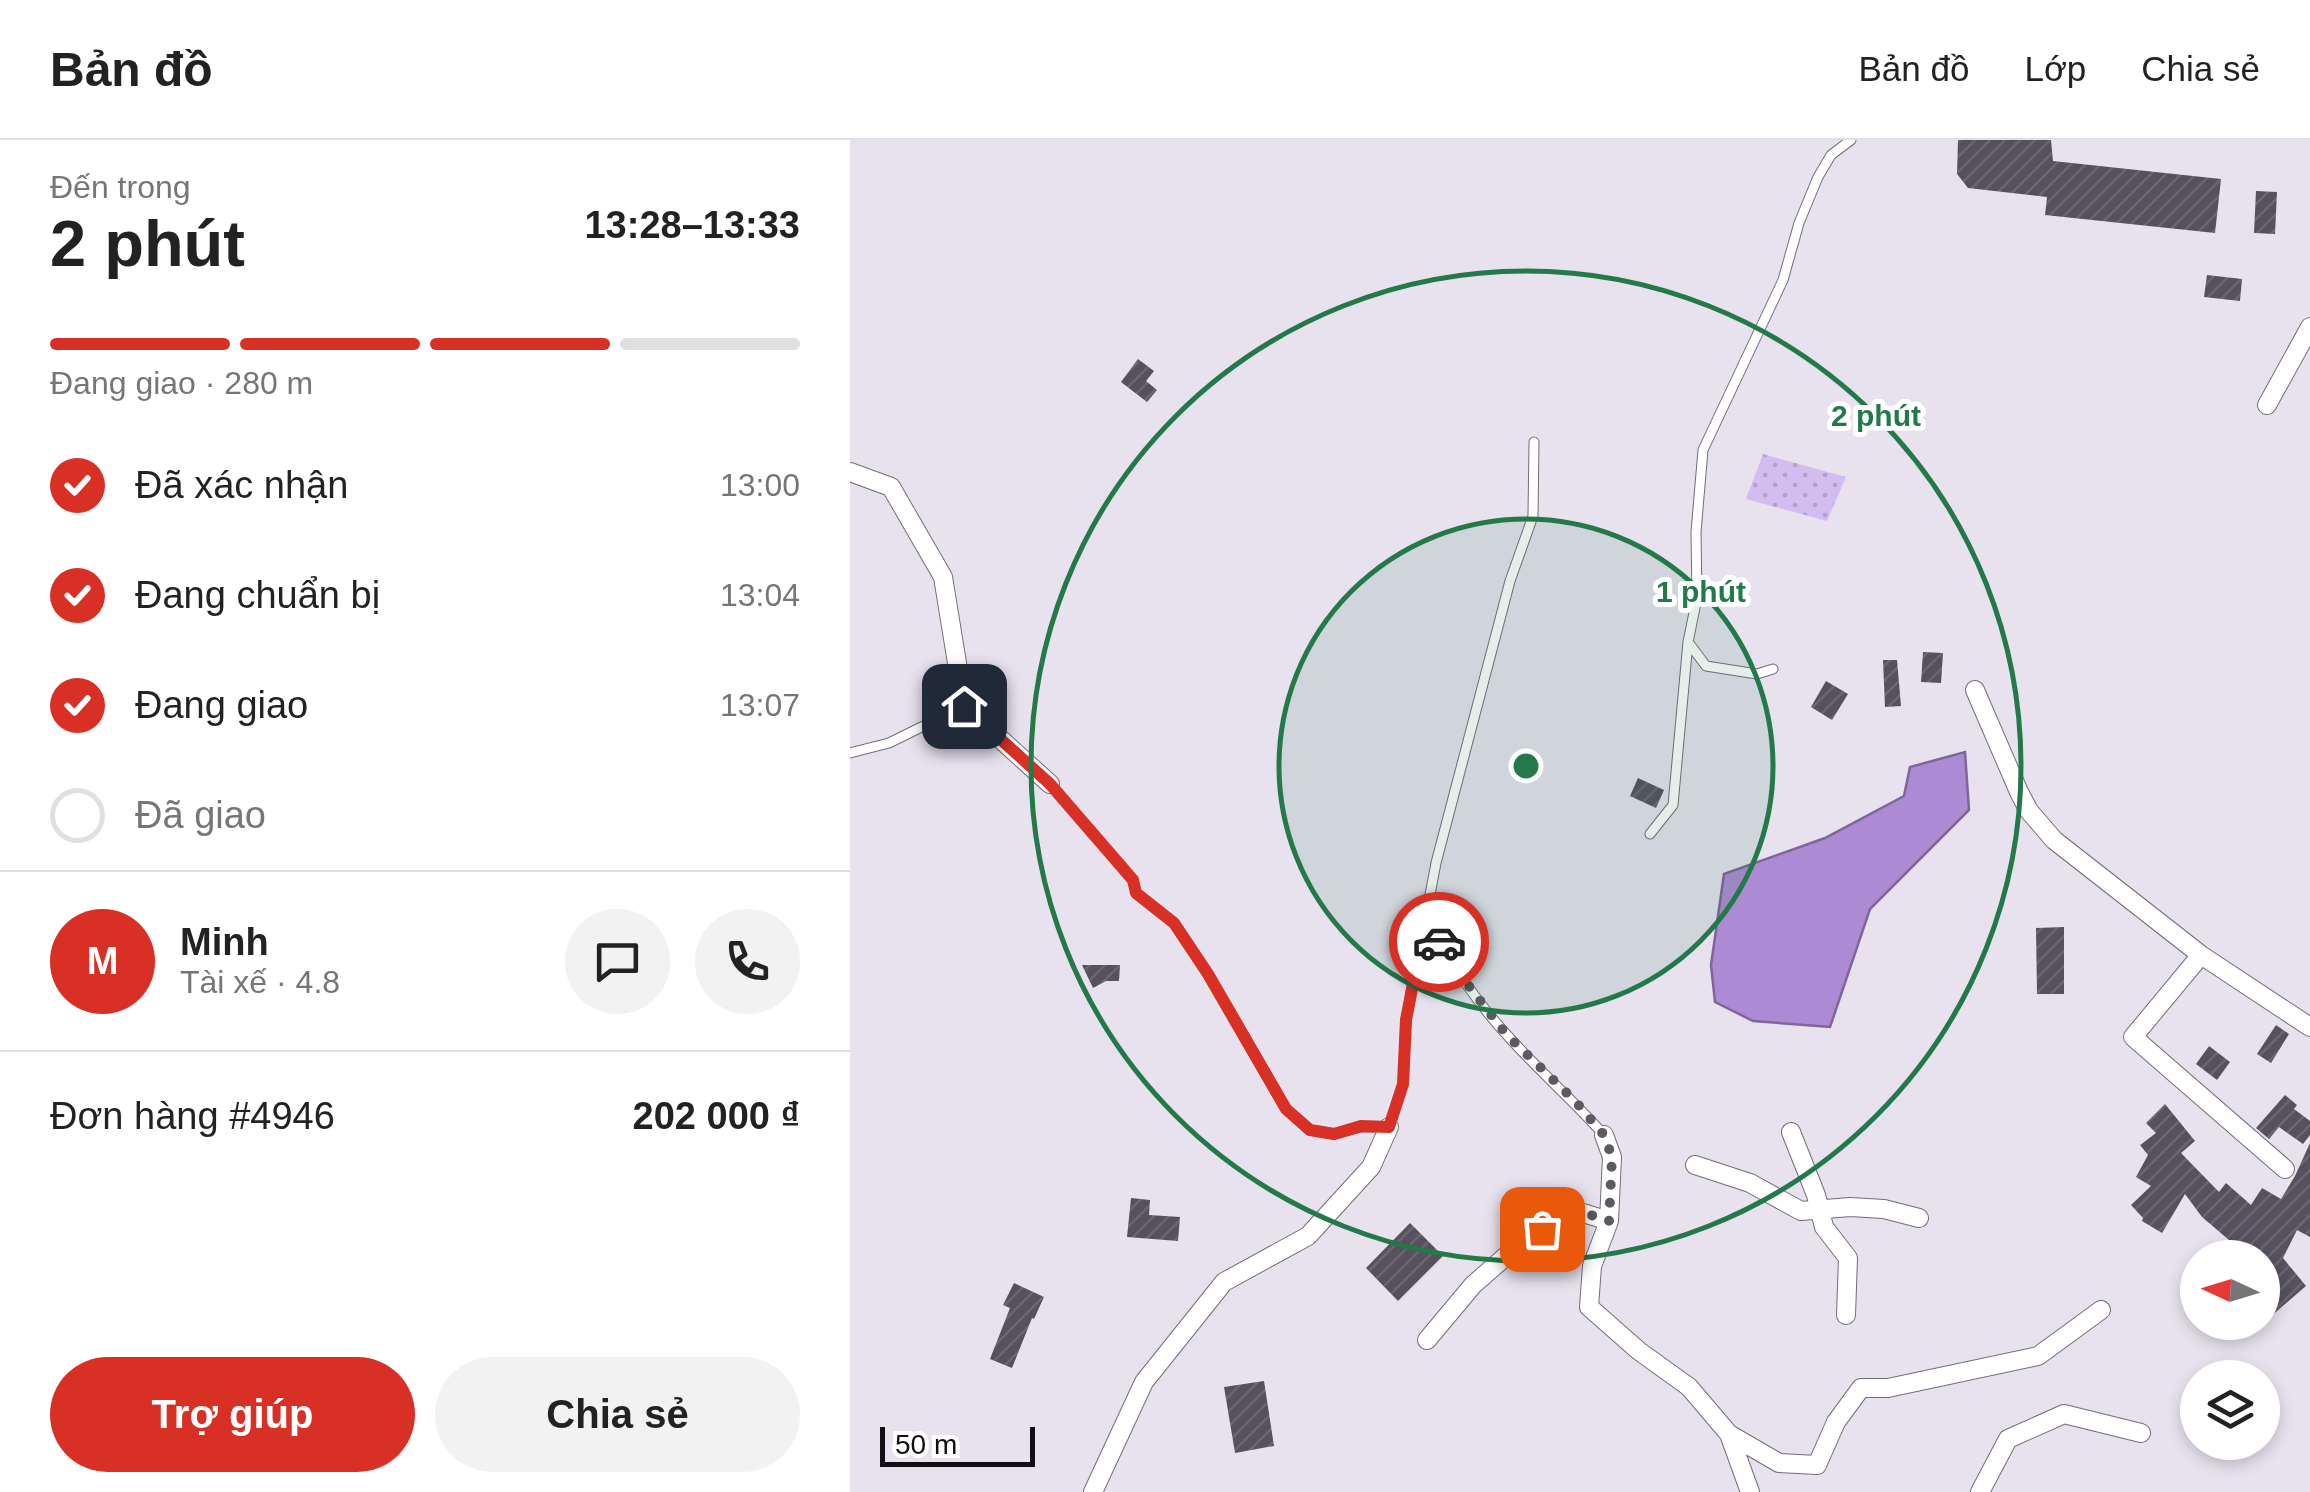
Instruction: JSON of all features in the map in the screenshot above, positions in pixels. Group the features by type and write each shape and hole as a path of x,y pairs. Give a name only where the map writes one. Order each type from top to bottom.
{"street":[{"path":"2267,406 2310,327"},
{"path":"850,472 891,487 942,577 964,706 1050,784"},
{"path":"1975,690 2018,792 2054,840 2201,955 2310,1026"},
{"path":"2201,955 2133,1036 2286,1169"},
{"path":"1092,1492 1144,1382 1224,1282 1308,1236 1371,1167 1389,1127"},
{"path":"1791,1132 1824,1227 1848,1258 1846,1315"},
{"path":"1604,1135 1612,1157 1609,1221 1592,1266 1589,1307 1639,1351 1690,1387 1729,1434 1750,1492"},
{"path":"1695,1165 1750,1183 1800,1211 1850,1207 1884,1209 1919,1218"},
{"path":"1427,1340 1473,1285 1570,1208 1609,1221"},
{"path":"1729,1434 1780,1463 1817,1465 1836,1422 1861,1388 1888,1388 2038,1356 2101,1310"},
{"path":"1980,1492 2008,1439 2064,1414 2141,1433"}],"lane":[{"path":"1650,834 1673,805 1688,642 1696,598 1696,532 1703,450 1783,280 1818,177 1831,155 1850,140"},
{"path":"1050,784 1133,880 1136,893 1174,923 1286,1109 1310,1130 1334,1134 1361,1126 1389,1127 1403,1084 1406,1020 1436,863 1510,581 1534,516 1534,442"},
{"path":"1688,642 1706,666 1758,674 1773,669"},
{"path":"850,753 889,743 964,706"},
{"path":"1425,921 1506,1034 1604,1135"}],"shaded area":[{"path":"1763,454 1846,477 1827,521 1746,499"},
{"path":"1965,752 1969,810 1870,909 1830,1027 1753,1021 1715,1002 1711,965 1724,874 1825,838 1904,796 1910,767"}],"building":[{"path":"1958,140 2051,140 2053,161 2221,179 2215,233 2045,215 2047,197 1968,188 1957,174"},
{"path":"2256,191 2277,192 2275,234 2254,233"},
{"path":"2207,275 2242,279 2240,301 2204,297"},
{"path":"1138,359 1154,371 1146,381 1157,390 1147,402 1121,382"},
{"path":"1923,652 1943,653 1941,683 1921,682"},
{"path":"1883,660 1897,660 1901,706 1885,707"},
{"path":"1826,681 1848,694 1832,720 1811,707"},
{"path":"1638,778 1664,790 1656,808 1630,796"},
{"path":"2064,927 2064,994 2037,994 2036,928"},
{"path":"1082,965 1120,965 1119,981 1106,981 1093,988"},
{"path":"2276,1025 2289,1034 2271,1063 2257,1054"},
{"path":"2209,1046 2230,1062 2217,1080 2196,1064"},
{"path":"2285,1095 2297,1105 2294,1109 2310,1121 2310,1135 2303,1144 2279,1127 2269,1139 2256,1128"},
{"path":"2165,1104 2195,1141 2181,1153 2219,1192 2226,1183 2251,1205 2262,1188 2281,1199 2310,1143 2310,1237 2297,1230 2283,1258 2306,1286 2280,1308 2280,1240 2229,1240 2202,1217 2185,1194 2162,1233 2142,1221 2131,1205 2151,1186 2136,1177 2148,1155 2140,1145 2156,1133 2146,1123"},
{"path":"1131,1198 1150,1200 1149,1215 1180,1217 1178,1241 1127,1237"},
{"path":"1410,1223 1443,1256 1398,1301 1366,1268"},
{"path":"1014,1283 1044,1297 1012,1368 990,1359 1010,1308 1003,1305"},
{"path":"1264,1381 1274,1446 1235,1453 1224,1387"}],"way so far":[{"path":"1439,942 1506,1034 1604,1135 1612,1157 1609,1221 1570,1208 1542,1229"}],"route":[{"path":"964,706 1050,784 1133,880 1136,893 1174,923 1286,1109 1310,1130 1334,1134 1361,1126 1389,1127 1403,1084 1406,1020 1425,921 1439,942"}]}
